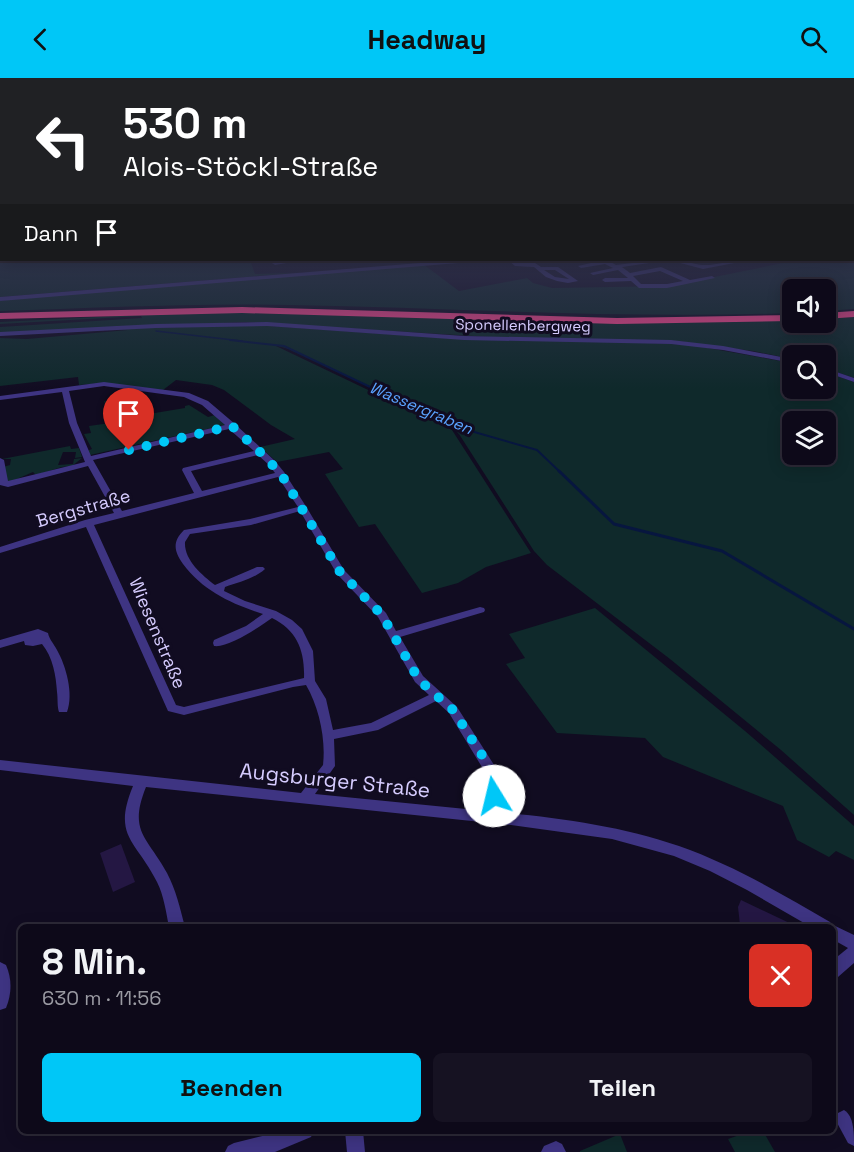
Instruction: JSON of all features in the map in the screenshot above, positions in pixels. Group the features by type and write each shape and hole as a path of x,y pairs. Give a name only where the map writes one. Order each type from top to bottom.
{"highway":[{"path":"0,315 267,307 637,318 782,316"},
{"path":"0,315 179,310 342,311 626,321 782,316"},
{"path":"0,321 179,310"},
{"path":"836,314 854,313"}],"street":[{"path":"0,299 116,289"},
{"name":"Sponellenbergweg","path":"0,334 134,326 259,324 464,338 662,341 732,349 782,359"},
{"path":"836,374 854,380"},
{"path":"0,398 104,384 190,396 205,403 281,474 340,572 382,615 416,676 453,710 489,766 493,779 493,817"},
{"path":"65,390 70,420 89,461 119,514"},
{"path":"0,460 3,483 8,484 89,461 232,426"},
{"path":"199,494 186,470 260,452"},
{"name":"Bergstraße","path":"0,550 88,522 281,474"},
{"path":"303,508 251,522 187,532 180,538 179,545 188,565 206,584 235,601 272,612 298,632 310,665 309,681 320,699 328,736 329,766 305,797"},
{"name":"Wiesenstraße","path":"88,522 172,708 184,711 309,681"},
{"path":"219,592 220,585 247,576 260,568"},
{"path":"394,635 480,610"},
{"path":"218,643 250,628 272,612"},
{"path":"0,644 29,637 31,643 43,639 49,644 64,691 63,709"},
{"path":"328,736 374,727 436,696"},
{"name":"Augsburger Straße","path":"0,765 141,782 493,817 610,835 673,850 748,881 820,924"},
{"path":"141,782 131,806 133,834 164,881 176,924"},
{"path":"836,933 854,943"},
{"path":"836,968 854,952"},
{"path":"0,970 3,982 0,1002"},
{"path":"844,1119 854,1137"},
{"path":"234,1152 279,1142 298,1134"},
{"path":"354,1134 356,1152"},
{"path":"550,1152 556,1150 557,1152"}],"green space":[{"path":"0,289 97,289 0,297"},
{"path":"125,289 456,289 459,291 469,289 782,289 782,313 666,315 254,305 0,311 0,301"},
{"path":"836,289 854,289 854,309 836,310"},
{"path":"310,312 640,323 782,320 782,333 836,333 836,318 854,317 854,378 836,372 836,345 782,345 782,357 678,341 521,339 245,322 0,333 0,327 142,318 141,316 0,324 0,322 174,313"},
{"path":"254,325 459,339 691,345 782,361 782,399 836,399 836,376 854,382 854,815 781,750 670,659 547,565 534,551 459,434 447,424 289,349 274,345 452,430 531,553 486,567 458,583 422,593 375,524 359,527 325,474 343,469 329,452 277,462 260,447 295,439 271,425 224,390 212,385 176,380 163,390 104,383 79,385 78,377 0,386 0,338 27,339 128,330 107,329"},
{"path":"104,401 147,408 149,414 185,408 189,405 208,417 215,415 225,425 90,455 87,451 92,449 84,434 91,433 89,426 110,423"},
{"path":"70,446 71,449 79,448 82,457 75,458 76,452 63,452 58,465 73,464 74,459 82,458 72,466 36,475 33,472 10,482 4,482 3,467 10,465 11,459 2,459"},
{"path":"595,608 745,731 854,826 854,860 836,851 829,857 797,840 783,806 663,757 645,738 557,733 506,664 525,658 509,634"},
{"path":"620,1134 627,1152 580,1152 580,1151"},
{"path":"742,1134 765,1134 775,1152 735,1152 728,1139"}],"building":[{"path":"121,844 135,882 113,892 100,853"},
{"path":"741,900 792,924 740,924 738,907"}],"waterway":[{"name":"Wassergraben","path":"156,331 242,341"},
{"name":"Wassergraben","path":"230,340 284,346 450,425 537,450 561,473"},
{"name":"Wassergraben","path":"559,471 614,524 722,551 854,629"}],"route":[{"path":"129,450 232,426 272,463 303,508 340,572 382,615 416,676 453,710 462,723 489,766 493,779 494,796"}]}
